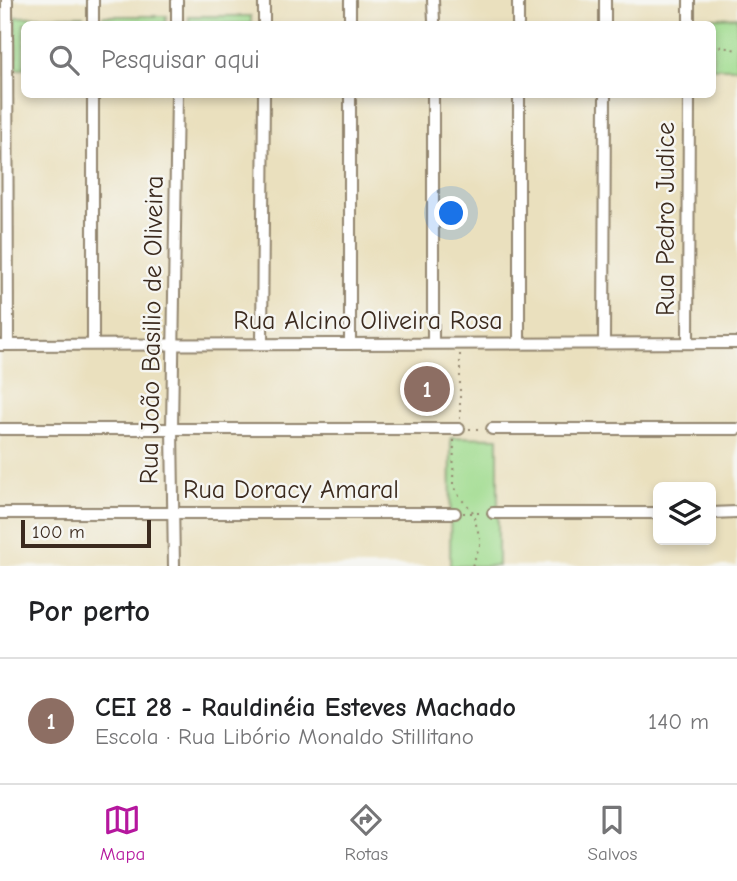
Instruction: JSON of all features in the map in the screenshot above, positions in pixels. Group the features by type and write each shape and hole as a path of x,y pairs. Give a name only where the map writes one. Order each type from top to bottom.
{"street":[{"path":"4,345 7,0"},
{"path":"93,0 93,21"},
{"path":"177,0 177,21"},
{"path":"264,0 264,21"},
{"path":"350,0 350,21"},
{"path":"433,0 434,21"},
{"path":"518,0 519,21"},
{"path":"605,0 605,21"},
{"path":"689,0 689,21"},
{"path":"93,98 93,344"},
{"name":"Rua João Basilio de Oliveira","path":"174,566 172,429 177,98"},
{"path":"262,344 264,98"},
{"path":"350,98 350,344"},
{"path":"433,98 433,342"},
{"path":"519,98 519,343"},
{"path":"604,343 605,98"},
{"name":"Rua Pedro Judice","path":"688,98 688,343"},
{"name":"Rua Alcino Oliveira Rosa","path":"4,345 737,343"},
{"path":"0,429 459,426"},
{"path":"492,429 737,429"},
{"path":"716,513 737,512"},
{"name":"Rua Doracy Amaral","path":"0,513 456,513"},
{"path":"494,513 653,513"}],"path":[{"path":"716,45 737,50"},
{"path":"729,47 737,45"},
{"path":"460,343 459,426 455,436 453,484 472,513 481,542 472,566"},
{"path":"459,426 492,429"},
{"path":"456,513 494,513"}],"green space":[{"path":"83,16 82,21 21,21 21,69 16,69 16,17"},
{"path":"103,16 167,16 166,21 103,21"},
{"path":"189,16 251,16 251,21 189,21"},
{"path":"737,17 737,68 716,68 716,21 697,19"},
{"path":"451,437 498,438 498,566 450,566"}],"place":[{"name":"CEI 28 - Rauldinéia Esteves Machado","path":"427,389"}]}
